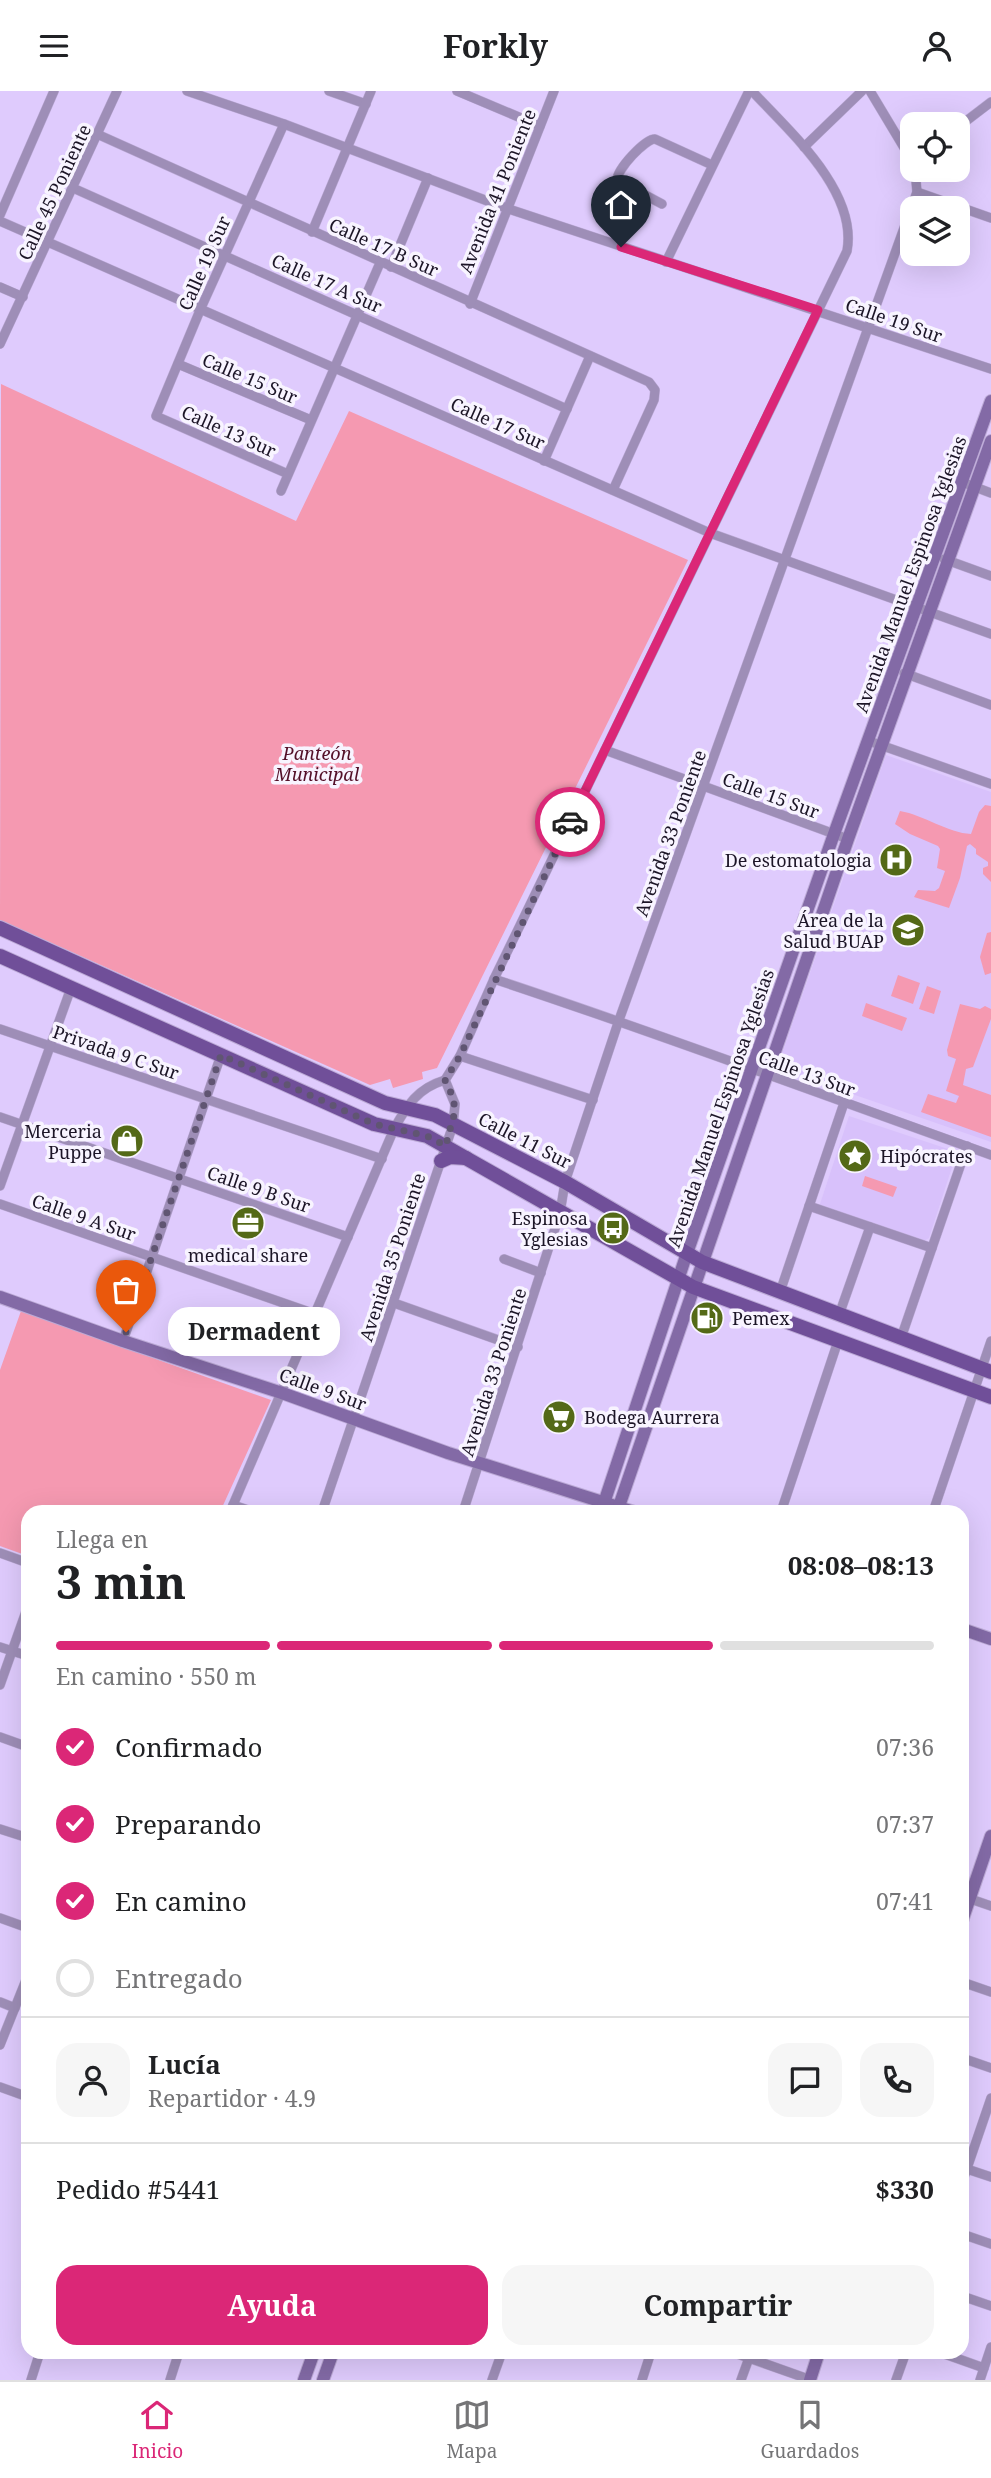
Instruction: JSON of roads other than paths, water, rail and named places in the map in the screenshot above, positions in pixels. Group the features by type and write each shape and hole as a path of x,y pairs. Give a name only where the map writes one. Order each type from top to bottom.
{"main road":[{"name":"Avenida Manuel Espinosa Yglesias","path":"603,1505 687,1253 834,834 936,556 987,445 991,401"},
{"name":"Avenida Manuel Espinosa Yglesias","path":"619,1505 848,839 948,561 968,485"},
{"name":"Calle 11 Sur","path":"2,931 385,1103 435,1115 565,1182 702,1262 986,1371"},
{"path":"22,939 0,954 374,1124 427,1136 693,1287 991,1397"},
{"path":"0,970 22,966"},
{"path":"441,1160 450,1157 466,1158"},
{"name":"Calle 9 Sur","path":"0,1297 123,1341 282,1392 596,1505"},
{"path":"969,1631 991,1639"},
{"path":"969,1890 991,1836"},
{"path":"304,2380 312,2359"},
{"path":"323,2380 330,2359"},
{"path":"810,2380 817,2359"}],"street":[{"path":"0,215 54,91"},
{"name":"Calle 45 Poniente","path":"0,344 117,91"},
{"name":"Calle 19 Sur","path":"187,91 284,124 506,208 991,369"},
{"path":"329,91 366,104"},
{"path":"312,232 371,91"},
{"path":"457,91 540,126"},
{"name":"Avenida 41 Poniente","path":"470,304 554,91"},
{"path":"233,1505 394,1129 405,1108 425,1087 445,1080 460,1056 494,979 847,251 849,236 834,190 804,147 750,91 666,263"},
{"path":"804,147 862,91"},
{"path":"870,91 900,141"},
{"path":"970,118 991,102"},
{"name":"Calle 19 Sur","path":"156,416 224,254 284,124"},
{"name":"Calle 17 B Sur","path":"97,134 470,304 649,382 656,390 654,400 613,491"},
{"path":"662,204 617,180 618,171 648,141 656,139 712,165"},
{"path":"391,267 428,178"},
{"name":"Avenida 33 Poniente","path":"465,1505 560,1213 565,1182 619,1020 917,192 916,182"},
{"name":"Calle 17 A Sur","path":"73,188 567,409"},
{"path":"917,192 991,218"},
{"name":"Calle 17 Sur","path":"0,221 710,533 991,634"},
{"path":"281,491 380,263"},
{"path":"0,287 23,297"},
{"path":"544,461 590,356"},
{"name":"Calle 15 Sur","path":"178,364 311,421"},
{"name":"Calle 13 Sur","path":"156,416 288,474"},
{"path":"968,485 991,493"},
{"path":"936,556 991,576"},
{"path":"895,670 991,705"},
{"path":"869,741 991,784"},
{"name":"Calle 15 Sur","path":"605,750 848,839"},
{"name":"Calle 13 Sur","path":"494,979 619,1020 991,1155"},
{"path":"0,1185 71,988"},
{"name":"Privada 9 C Sur","path":"0,1029 382,1159"},
{"path":"123,1341 221,1055"},
{"path":"460,1056 593,1100"},
{"name":"Avenida 35 Poniente","path":"324,1505 453,1125 455,1104 445,1080"},
{"path":"780,1292 844,1103"},
{"name":"Calle 9 B Sur","path":"0,1117 348,1237"},
{"path":"901,1338 967,1146"},
{"name":"Calle 9 A Sur","path":"0,1204 316,1314"},
{"path":"809,1206 932,1248"},
{"path":"839,1315 870,1227"},
{"path":"504,1259 541,1273"},
{"path":"394,1303 518,1347"},
{"path":"783,1505 838,1341"},
{"path":"935,1505 973,1391 986,1371 991,1341"},
{"path":"0,1553 21,1560"},
{"path":"0,1685 21,1626"},
{"path":"0,1647 21,1654"},
{"path":"0,1737 21,1744"},
{"path":"0,1829 21,1836"},
{"path":"969,1898 991,1906"},
{"path":"0,1918 21,1926"},
{"path":"969,1984 991,1992"},
{"path":"0,2045 21,1993"},
{"path":"0,2003 15,2008"},
{"path":"969,2060 991,2068"},
{"path":"0,2087 21,2094"},
{"path":"969,2157 991,2098"},
{"path":"969,2169 991,2177"},
{"path":"969,2236 991,2244"},
{"path":"969,2299 991,2306"},
{"path":"980,2380 991,2347"},
{"path":"31,2380 38,2359"},
{"path":"170,2380 177,2359"},
{"path":"492,2380 500,2359"},
{"path":"642,2380 649,2359"},
{"path":"741,2380 749,2359"},
{"path":"752,2359 810,2380"},
{"path":"896,2380 904,2359"},
{"path":"959,2359 984,2368"}],"place":[{"name":"De estomatologia","path":"896,860"},
{"name":"Área de la Salud BUAP","path":"908,930"},
{"name":"Merceria Puppe","path":"127,1141"},
{"name":"Hipócrates","path":"855,1156"},
{"name":"medical share","path":"248,1223"},
{"name":"Espinosa Yglesias","path":"613,1228"},
{"name":"Pemex","path":"707,1318"},
{"name":"Dermadent","path":"126,1332"},
{"name":"Bodega Aurrera","path":"559,1417"}],"park label":[{"name":"Panteón Municipal","path":"317,764"}]}
